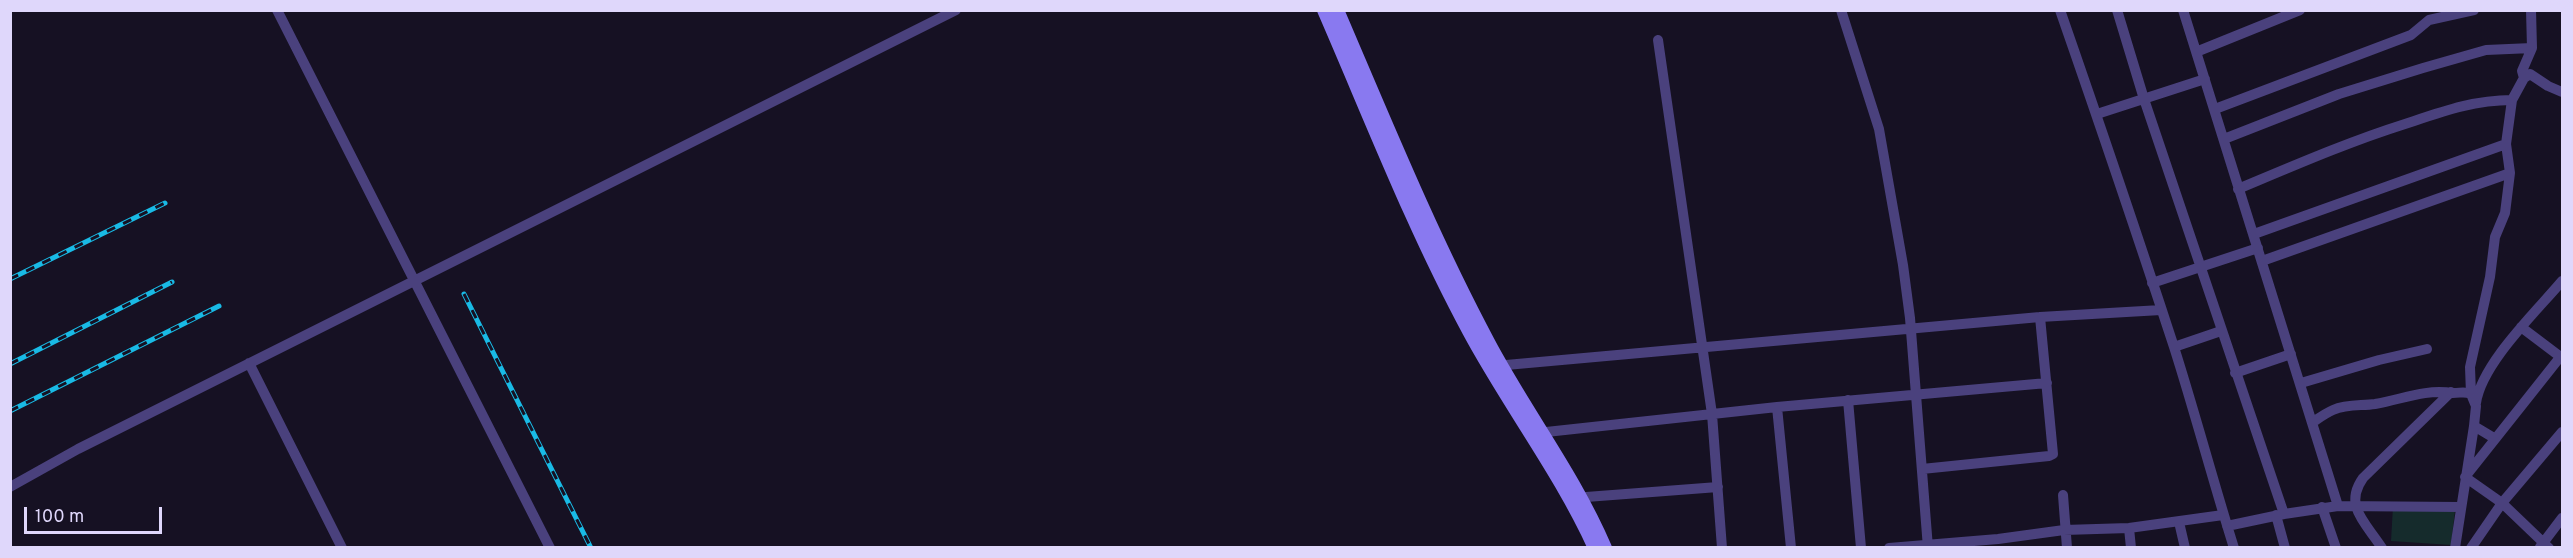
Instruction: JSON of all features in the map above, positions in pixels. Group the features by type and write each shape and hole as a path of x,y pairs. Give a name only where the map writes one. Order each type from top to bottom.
{"main road":[{"path":"1324,10 1426,251 1605,548"},
{"path":"1337,10 1450,270 1495,366"},
{"path":"1574,497 1595,548"}],"street":[{"path":"277,10 550,548"},
{"path":"10,487 78,448 956,10"},
{"path":"1841,10 1848,38 1879,129 1903,265 1911,329 1928,546"},
{"path":"2060,10 2174,347 2234,548"},
{"path":"2117,10 2280,514 2285,548"},
{"path":"2183,10 2338,506"},
{"path":"2196,52 2300,10"},
{"path":"2215,109 2411,35 2434,14 2474,10"},
{"path":"2524,78 2522,71 2532,48 2531,10"},
{"path":"1658,40 1712,414 1722,548"},
{"path":"2224,139 2339,94 2423,68 2486,50 2532,48"},
{"path":"2476,406 2471,394 2470,367 2490,277 2495,237 2505,213 2510,173 2506,144 2512,100 2524,78 2530,74 2562,92"},
{"path":"2097,114 2205,79"},
{"path":"2238,189 2347,143 2446,110 2486,100 2512,100"},
{"path":"2254,234 2506,144"},
{"path":"2262,261 2510,173"},
{"path":"2152,283 2258,248"},
{"path":"2455,548 2478,389 2483,378 2522,327 2561,287"},
{"path":"1495,366 2040,317 2161,310"},
{"path":"1922,470 2052,456 2054,452 2040,317"},
{"path":"2465,477 2561,357 2522,327"},
{"path":"2174,347 2222,331"},
{"path":"2301,383 2379,360 2427,349"},
{"path":"2235,373 2290,354"},
{"path":"249,363 342,548"},
{"path":"1536,434 1777,407 2047,383"},
{"path":"2313,422 2333,410 2349,405 2379,403 2433,391 2466,391 2471,394"},
{"path":"2382,548 2354,505 2354,492 2363,477 2451,392"},
{"path":"1848,400 1861,548"},
{"path":"1777,407 1791,548"},
{"path":"2474,426 2494,438"},
{"path":"2471,548 2502,503 2562,432"},
{"path":"2465,477 2502,503 2544,546 2562,518"},
{"path":"1574,497 1718,487"},
{"path":"2063,495 2067,548"},
{"path":"2227,526 2322,507 2354,505 2460,507"},
{"path":"2322,507 2336,548"},
{"path":"1889,548 1998,539 2064,530 2129,528 2223,515"},
{"path":"2179,522 2185,548"},
{"path":"2129,528 2131,548"}],"green space":[{"path":"2393,506 2455,510 2451,545 2391,541"}],"railway":[{"path":"10,279 165,203"},
{"path":"10,364 172,282"},
{"path":"464,294 591,548"},
{"path":"10,411 219,306"}]}
